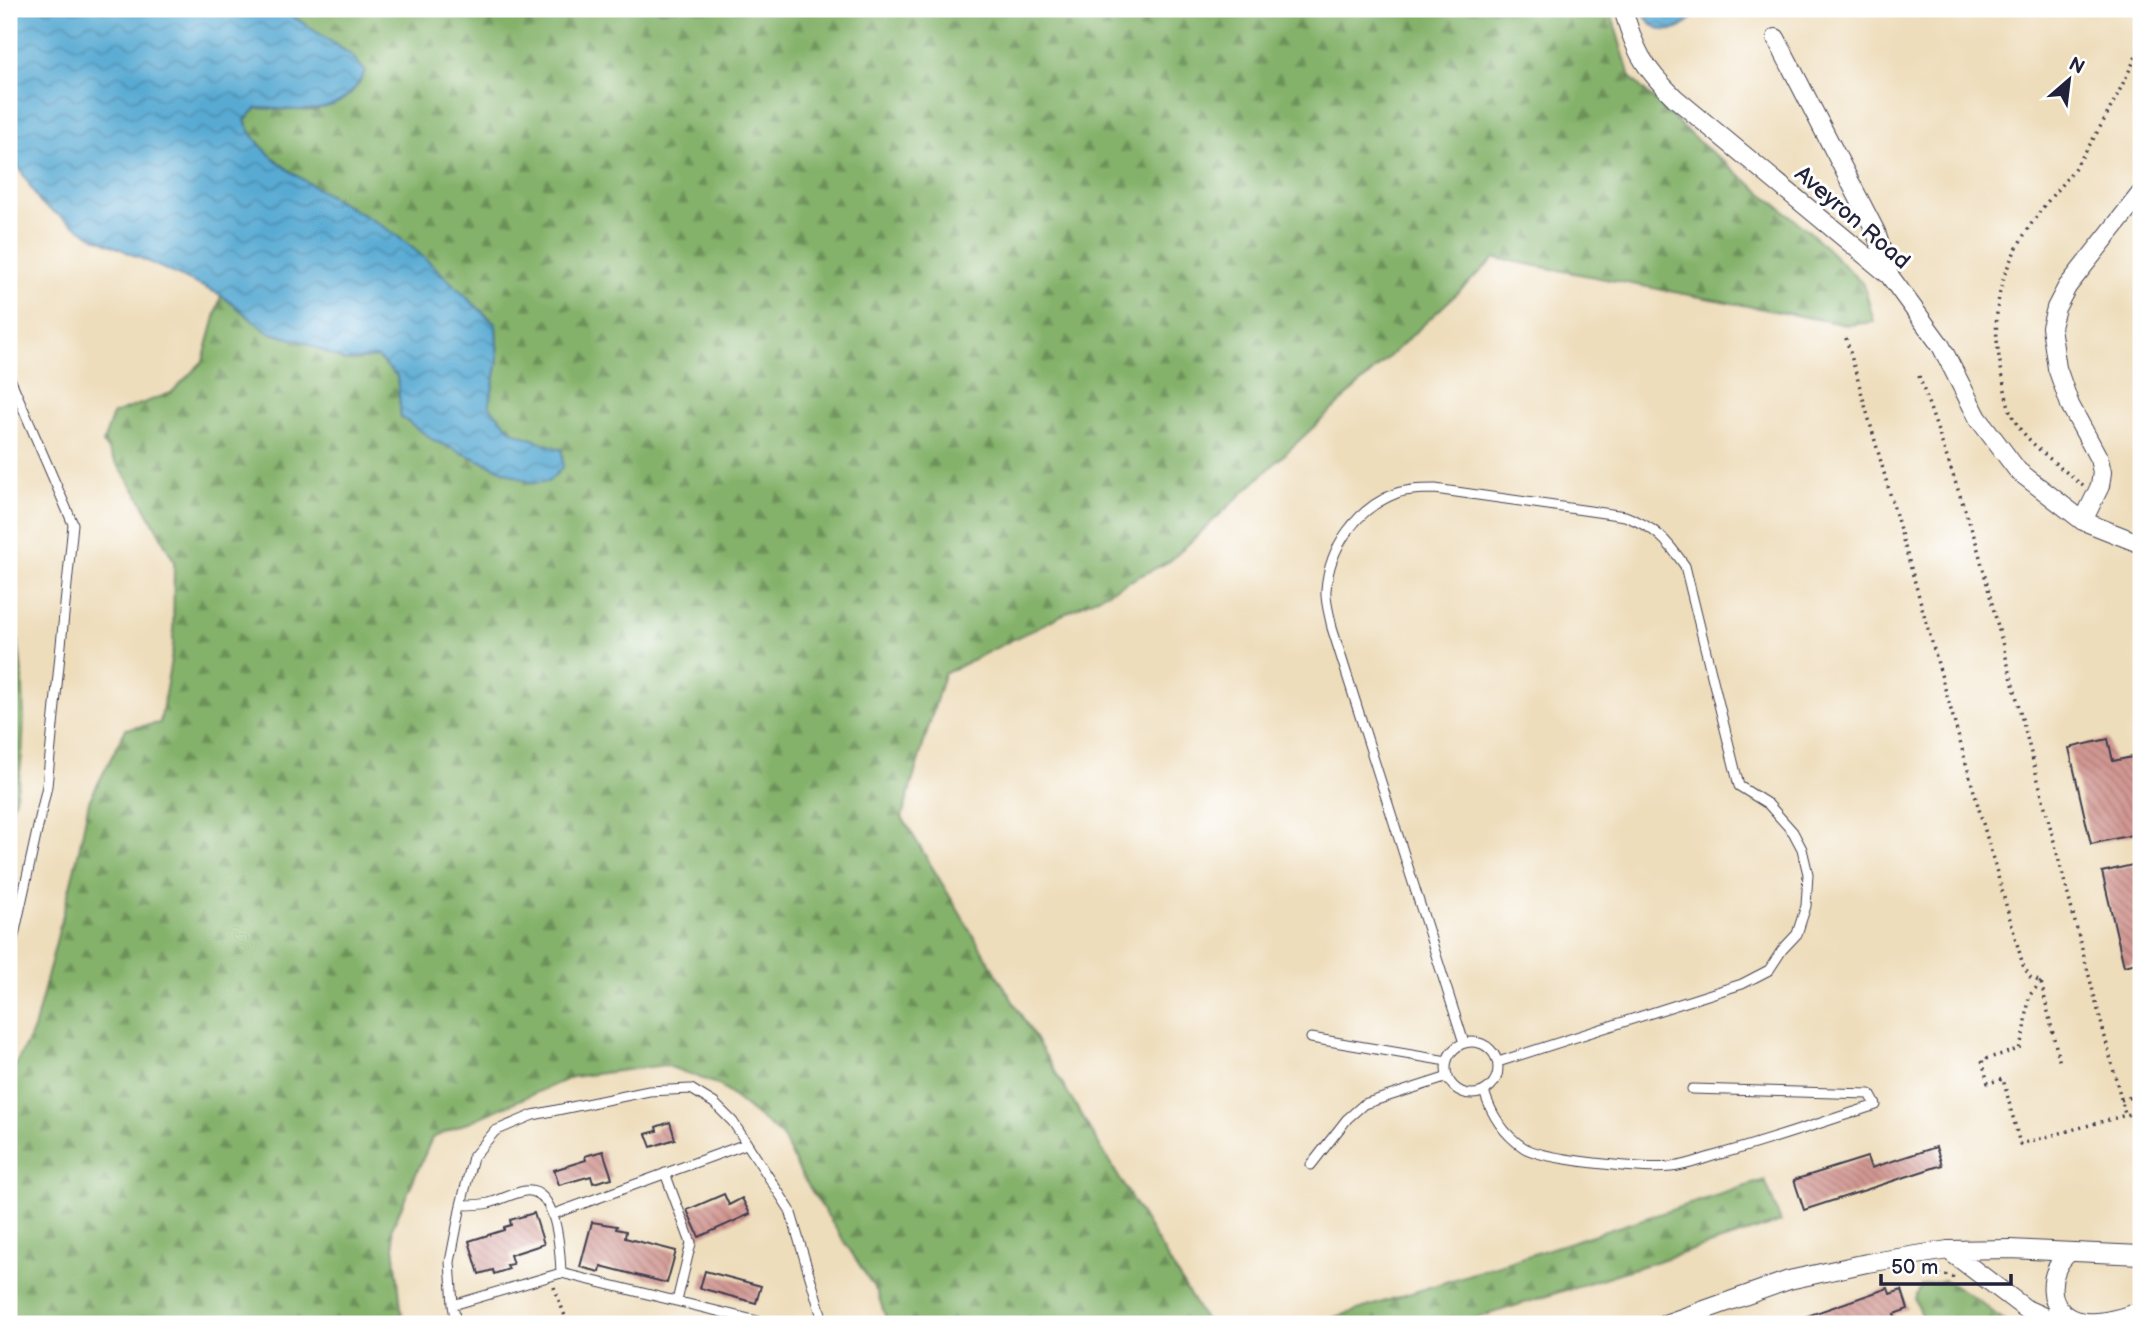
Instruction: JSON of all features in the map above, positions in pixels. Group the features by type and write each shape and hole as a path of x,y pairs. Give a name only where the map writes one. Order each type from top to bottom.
{"street":[{"name":"Aveyron Road","path":"1623,9 1633,44 1651,75 1675,98 1889,275 1941,346 1978,418 2018,471 2083,521 2141,544"},
{"path":"1776,38 1876,232 1889,275"},
{"path":"2083,521 2100,486 2102,472 2099,459 2070,405 2057,368 2051,327 2056,308 2067,287 2141,193"},
{"path":"1665,1324 1789,1280 1867,1263 1948,1250 2010,1249 2141,1255"},
{"path":"1948,1250 2026,1309 2055,1322 2115,1319 2141,1310"},
{"path":"2070,1251 2062,1257 2055,1271 2052,1290 2053,1297 2063,1312 2080,1321"}],"lane":[{"path":"9,376 73,524 47,786 9,958"},
{"path":"1464,1043 1332,628 1326,591 1332,562 1340,542 1358,519 1398,493 1417,490 1435,489 1625,516 1647,525 1667,540 1685,566 1739,786 1768,804 1793,832 1802,849 1808,874 1806,906 1797,934 1769,970 1742,984 1498,1062"},
{"path":"1311,1038 1447,1060"},
{"path":"1464,1043 1481,1043 1489,1047 1498,1062 1496,1079 1484,1091 1467,1094 1452,1085 1448,1077 1447,1060 1450,1053 1464,1043"},
{"path":"1311,1165 1347,1119 1364,1104 1448,1077"},
{"path":"456,1324 450,1262 461,1205 473,1157 495,1131 533,1115 649,1091 691,1089 714,1103 733,1122 790,1210 824,1324"},
{"path":"1484,1091 1490,1111 1501,1128 1524,1149 1560,1158 1622,1166 1671,1167 1738,1149 1876,1105 1870,1094 1692,1089"},
{"path":"554,1214 746,1144"},
{"path":"665,1173 691,1243 677,1301"},
{"path":"461,1205 489,1203 534,1191 554,1214 561,1273"},
{"path":"453,1305 561,1273 770,1324"}],"path":[{"path":"2095,497 2026,436 2012,415 1997,349 1996,306 2003,275 2019,246 2046,203 2077,165 2119,94 2141,46"},
{"path":"1846,338 2023,965 2030,977 2040,982 2060,1064"},
{"path":"1919,376 1976,542 2125,1114"},
{"path":"2040,982 2029,996 2025,1029 2019,1049 1982,1060 1988,1083 2003,1079 2020,1144 2141,1111"},
{"path":"2121,1100 2141,1094"},
{"path":"1930,1271 1964,1283"},
{"path":"561,1273 554,1288 568,1324"}],"green space":[{"path":"276,9 1610,9 1630,77 1693,137 1810,232 1864,285 1874,322 1848,325 1495,258 1170,561 944,674 902,817 1207,1324 888,1324 877,1292 802,1176 782,1136 719,1085 665,1065 572,1077 432,1138 392,1228 403,1324 9,1324 9,1077 34,1029 89,801 126,729 160,723 173,648 174,561 140,498 103,443 113,414 171,393 203,361 221,295 268,332 304,342 345,361 377,357 397,376 401,417 562,450 513,432 489,406 498,361 496,324 401,239 307,182 269,153 255,137 245,120 257,108 316,111 350,55 285,11"},
{"path":"9,608 20,656 24,713 20,770 9,817"},
{"path":"1765,1180 1781,1222 1458,1324 1314,1324"},
{"path":"1944,1280 1974,1297 2008,1324 1924,1324 1915,1299 1921,1286"}],"water":[{"path":"9,9 276,9 285,11 351,55 365,71 356,87 345,98 320,109 257,108 245,120 254,137 287,168 401,239 496,325 498,361 489,406 513,432 562,450 563,467 548,482 531,483 435,441 401,417 397,376 377,357 345,361 304,342 268,332 221,295 92,236 41,204 9,151"},
{"path":"1643,9 1695,9 1685,25 1669,30 1653,25"}],"building":[{"path":"2108,739 2113,761 2132,757 2141,799 2141,833 2091,844 2069,748"},
{"path":"2141,863 2141,962 2124,966 2102,872"},
{"path":"670,1122 675,1139 651,1147 646,1134 657,1131 656,1127"},
{"path":"1936,1147 1942,1165 1804,1210 1794,1180 1867,1157 1871,1168"},
{"path":"603,1151 612,1178 593,1183 591,1176 559,1185 554,1170 586,1160 585,1156"},
{"path":"724,1194 729,1205 742,1198 750,1214 699,1237 687,1210"},
{"path":"534,1213 544,1244 510,1255 513,1264 507,1265 509,1269 494,1274 493,1270 479,1274 469,1241 504,1230 504,1227 511,1225 510,1220"},
{"path":"592,1222 617,1226 616,1229 626,1231 625,1238 676,1251 667,1283 601,1266 600,1272 580,1267"},
{"path":"705,1271 761,1286 756,1303 700,1288"},
{"path":"1888,1288 1890,1294 1902,1290 1908,1309 1894,1314 1896,1321 1888,1324 1790,1324 1790,1322"}]}
